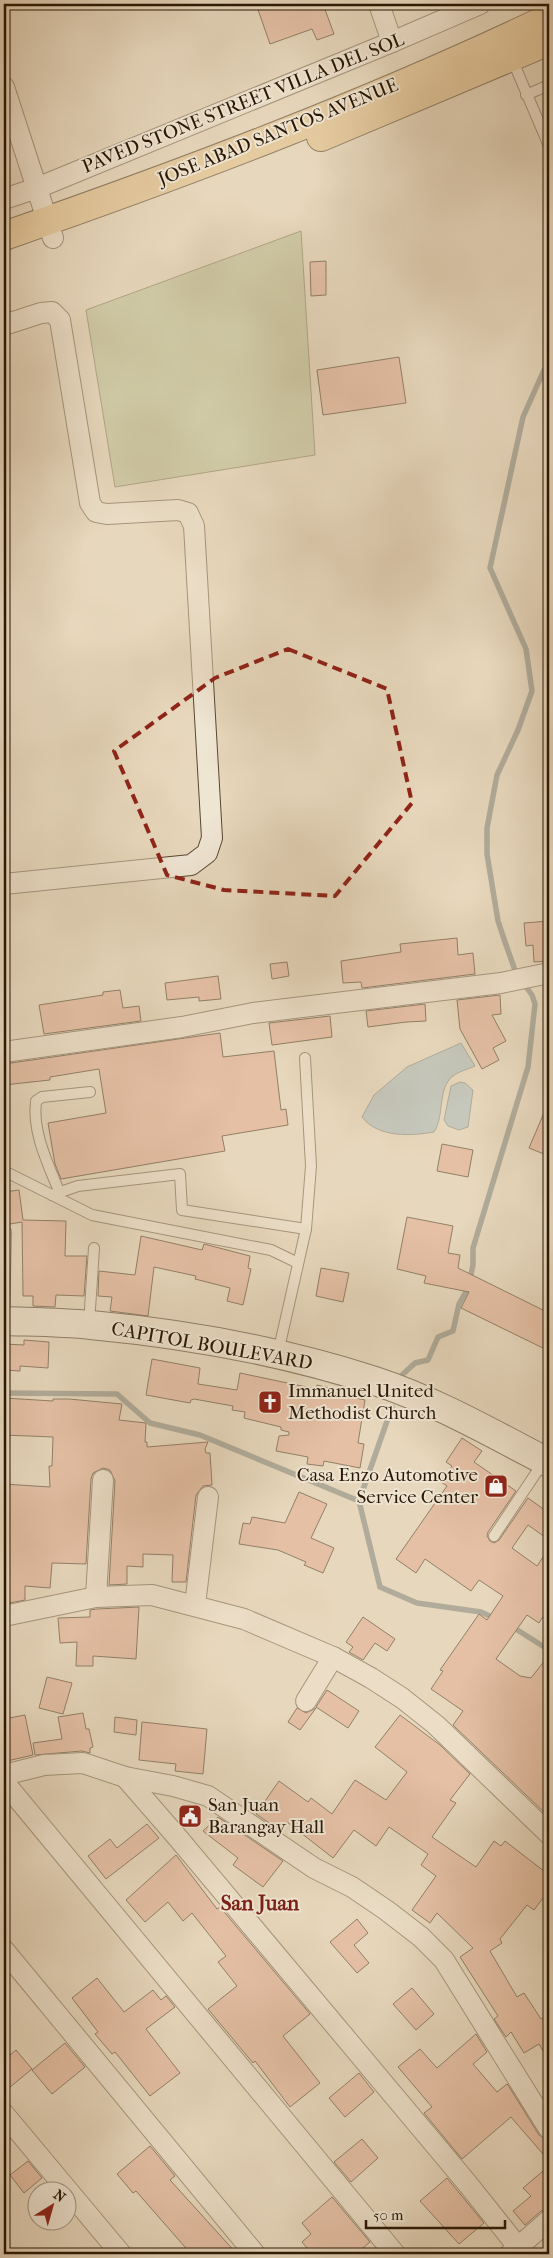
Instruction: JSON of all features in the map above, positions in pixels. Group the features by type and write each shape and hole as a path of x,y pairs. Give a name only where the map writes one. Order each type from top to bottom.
{"highway":[{"name":"JOSE ABAD SANTOS AVENUE","path":"4,257 51,230 487,47 549,18"},
{"name":"JOSE ABAD SANTOS AVENUE","path":"4,236 51,230 364,120 549,41"}],"main road":[{"name":"CAPITOL BOULEVARD","path":"4,1321 88,1325 171,1335 278,1354 377,1381 424,1400 548,1458"}],"street":[{"path":"379,4 392,42"},
{"name":"PAVED STONE STREET VILLA DEL SOL","path":"4,199 38,188 480,4"},
{"path":"4,87 51,230"},
{"path":"4,325 41,313 52,312 60,320 90,503 96,512 178,510 188,513 194,526 212,838 208,853 191,865 4,884"},
{"path":"4,1052 182,1027 253,1013 501,983 541,974"},
{"path":"96,1597 103,1480"},
{"path":"195,1605 208,1497"},
{"path":"4,1616 96,1597 152,1595 195,1605 244,1620 333,1657 372,1678 402,1698 436,1725 549,1834"},
{"path":"306,1701 333,1657"},
{"path":"4,1775 44,1765 83,1763 125,1777 173,1786 208,1796 314,1868 352,1887 386,1910 444,1960 549,2128"},
{"path":"125,1777 467,2182 514,2251 549,2220"},
{"path":"4,1782 395,2254"},
{"path":"4,1950 255,2254"},
{"path":"4,2114 121,2254"}],"lane":[{"path":"512,58 549,146"},
{"path":"526,95 549,85"},
{"path":"278,1354 306,1229 311,1166 305,1058"},
{"path":"56,1193 43,1152 35,1109 36,1101 42,1097 90,1092"},
{"path":"4,1172 56,1193 92,1215 271,1250 298,1263"},
{"path":"56,1193 78,1186 180,1174 182,1210 306,1229"},
{"path":"4,1321 6,1232"},
{"path":"88,1325 94,1248"},
{"path":"494,1536 548,1458"}],"highlighted area":[{"path":"288,649 387,689 412,803 335,896 224,890 167,875 114,751 215,678"}],"green space":[{"path":"301,231 315,455 115,487 86,310"}],"water":[{"path":"461,1043 475,1066 455,1074 448,1081 434,1132 405,1135 395,1134 377,1129 362,1117 374,1095 407,1067"},
{"path":"460,1082 465,1083 473,1090 468,1127 459,1130 448,1126 444,1120 451,1086"}],"building":[{"path":"256,4 323,4 334,34 317,40 312,29 270,44"},
{"path":"326,261 326,295 311,296 310,262"},
{"path":"399,357 406,403 323,415 317,370"},
{"path":"549,921 549,961 534,962 533,945 526,946 524,923"},
{"path":"457,938 458,955 473,953 475,974 362,988 361,982 343,983 341,961 401,952 400,944"},
{"path":"287,962 289,976 272,979 270,964"},
{"path":"218,976 221,999 199,1001 199,997 167,1000 165,983"},
{"path":"120,990 123,1008 139,1006 141,1021 44,1034 39,1005 103,995 103,992"},
{"path":"500,995 501,1014 492,1015 506,1041 493,1048 499,1060 482,1069 460,1029 457,1000"},
{"path":"425,1004 426,1021 368,1027 366,1011"},
{"path":"330,1016 332,1037 272,1045 269,1023"},
{"path":"220,1033 223,1057 274,1051 281,1110 286,1109 288,1125 222,1136 225,1151 61,1179 55,1164 48,1123 106,1113 99,1069 50,1077 50,1080 4,1085 4,1064"},
{"path":"549,1101 549,1156 529,1148"},
{"path":"442,1144 473,1150 468,1177 437,1171"},
{"path":"19,1190 23,1220 66,1221 65,1256 87,1256 84,1296 56,1295 55,1307 33,1306 33,1296 23,1296 22,1222 4,1225 4,1192"},
{"path":"407,1217 453,1226 448,1253 460,1255 458,1268 549,1313 549,1351 461,1308 469,1292 424,1283 426,1276 397,1269"},
{"path":"141,1236 202,1250 204,1244 250,1256 248,1268 251,1269 243,1305 227,1301 230,1288 195,1279 196,1276 154,1267 148,1316 110,1311 112,1297 98,1296 99,1271 135,1275"},
{"path":"321,1268 349,1273 343,1302 316,1296"},
{"path":"24,1340 49,1342 48,1368 20,1366 20,1371 4,1370 4,1344 24,1345"},
{"path":"152,1359 200,1368 198,1384 237,1390 240,1373 316,1389 317,1385 333,1389 332,1393 365,1400 358,1443 364,1444 360,1468 324,1461 323,1466 307,1464 308,1457 276,1451 279,1436 289,1435 289,1432 281,1430 281,1427 244,1418 245,1412 232,1410 233,1406 194,1399 190,1403 146,1395"},
{"path":"4,1398 53,1401 53,1399 69,1399 122,1404 119,1420 146,1423 145,1442 147,1442 147,1447 208,1442 205,1449 206,1453 210,1453 212,1485 203,1486 196,1495 186,1582 172,1582 173,1555 143,1554 143,1567 127,1566 127,1584 109,1585 115,1481 110,1470 103,1468 93,1473 91,1479 86,1564 52,1563 50,1588 25,1586 25,1600 4,1604 4,1484 50,1487 49,1466 52,1466 53,1437 4,1435"},
{"path":"462,1438 482,1451 474,1462 516,1491 488,1532 487,1536 490,1541 494,1543 499,1540 528,1498 549,1513 549,1540 528,1525 512,1548 537,1566 549,1548 549,1607 539,1623 527,1615 496,1659 520,1676 531,1678 549,1655 549,1817 453,1725 463,1711 431,1689 443,1671 440,1670 479,1614 487,1620 503,1596 479,1580 471,1591 425,1559 416,1573 396,1559 447,1486 441,1482 452,1466 446,1462"},
{"path":"299,1492 327,1504 311,1538 334,1548 323,1573 304,1565 306,1562 278,1550 239,1544 243,1523 250,1524 252,1517 285,1523"},
{"path":"139,1607 136,1659 93,1656 93,1666 76,1666 77,1642 60,1643 58,1618 90,1617 90,1610 97,1609"},
{"path":"363,1617 395,1639 387,1651 375,1643 363,1660 349,1652 353,1647 346,1642"},
{"path":"47,1677 72,1683 63,1714 39,1708"},
{"path":"327,1690 359,1711 348,1728 316,1707"},
{"path":"297,1708 306,1713 316,1708 300,1730 288,1722"},
{"path":"83,1713 86,1729 89,1729 93,1747 90,1748 90,1753 82,1751 35,1755 33,1743 62,1739 58,1717"},
{"path":"25,1715 33,1755 7,1761 4,1742 4,1719"},
{"path":"400,1715 440,1745 470,1774 450,1800 456,1803 432,1837 476,1867 494,1841 501,1846 505,1841 549,1875 549,1890 534,1910 527,1905 500,1939 502,1943 490,1951 517,1997 524,1993 541,2019 549,2014 549,2061 539,2044 524,2053 511,2032 506,2037 494,2019 498,2016 460,1957 473,1948 437,1913 430,1923 412,1910 436,1876 421,1865 428,1854 389,1827 376,1846 354,1830 333,1858 287,1822 281,1831 256,1814 279,1781 308,1802 311,1798 332,1814 355,1780 386,1800 407,1772 375,1747"},
{"path":"115,1717 137,1720 136,1735 114,1732"},
{"path":"142,1722 207,1729 203,1774 175,1771 176,1764 139,1760"},
{"path":"218,1817 283,1861 263,1887 233,1865 238,1858 203,1831"},
{"path":"147,1824 159,1838 106,1879 88,1856 110,1839 117,1848"},
{"path":"176,1855 217,1909 220,1907 310,2014 283,2036 320,2083 290,2107 255,2061 253,2063 208,2009 237,1986 218,1962 226,1956 192,1913 183,1921 168,1902 145,1922 126,1900"},
{"path":"357,1919 368,1933 354,1945 369,1963 357,1973 330,1942"},
{"path":"97,1978 124,2012 153,1990 161,2000 166,1996 175,2007 146,2029 180,2073 150,2096 115,2052 112,2054 95,2034 98,2032 72,1998"},
{"path":"412,1988 434,2014 416,2030 393,2004"},
{"path":"476,2034 487,2052 473,2064 497,2092 508,2085 539,2135 549,2141 549,2161 511,2117 462,2159 424,2113 432,2107 398,2067 420,2049 437,2068"},
{"path":"65,2043 85,2067 52,2094 32,2070"},
{"path":"16,2050 32,2069 4,2092 4,2060"},
{"path":"359,2073 374,2092 345,2117 329,2098"},
{"path":"362,2139 378,2158 351,2182 334,2162"},
{"path":"150,2146 175,2176 170,2180 237,2254 191,2254 136,2191 133,2193 117,2174"},
{"path":"28,2161 42,2178 40,2180 28,2180 28,2190 24,2193 10,2175"},
{"path":"549,2166 549,2208 541,2211 525,2225 513,2211 531,2196 523,2188"},
{"path":"447,2178 484,2223 459,2244 420,2201"},
{"path":"332,2197 370,2242 356,2254 312,2254 302,2242 311,2234 302,2223"}],"waterway":[{"path":"402,1375 415,1363 428,1360 438,1337 453,1331 459,1304 468,1288 473,1265 473,1248 528,1067 535,1004 532,995 516,973 498,921 487,854 487,828 497,775 518,730 532,691 526,649 490,568 523,417 544,370 549,370"},
{"path":"4,1393 117,1394 150,1423 200,1435 359,1501 380,1587 417,1603 481,1612 496,1619"},
{"path":"359,1501 392,1407"},
{"path":"511,1626 549,1650"}],"place":[{"name":"Immanuel United Methodist Church","path":"270,1402"},
{"name":"Casa Enzo Automotive Service Center","path":"496,1486"},
{"name":"San Juan Barangay Hall","path":"190,1816"}],"district":[{"name":"San Juan","path":"260,1903"}]}
